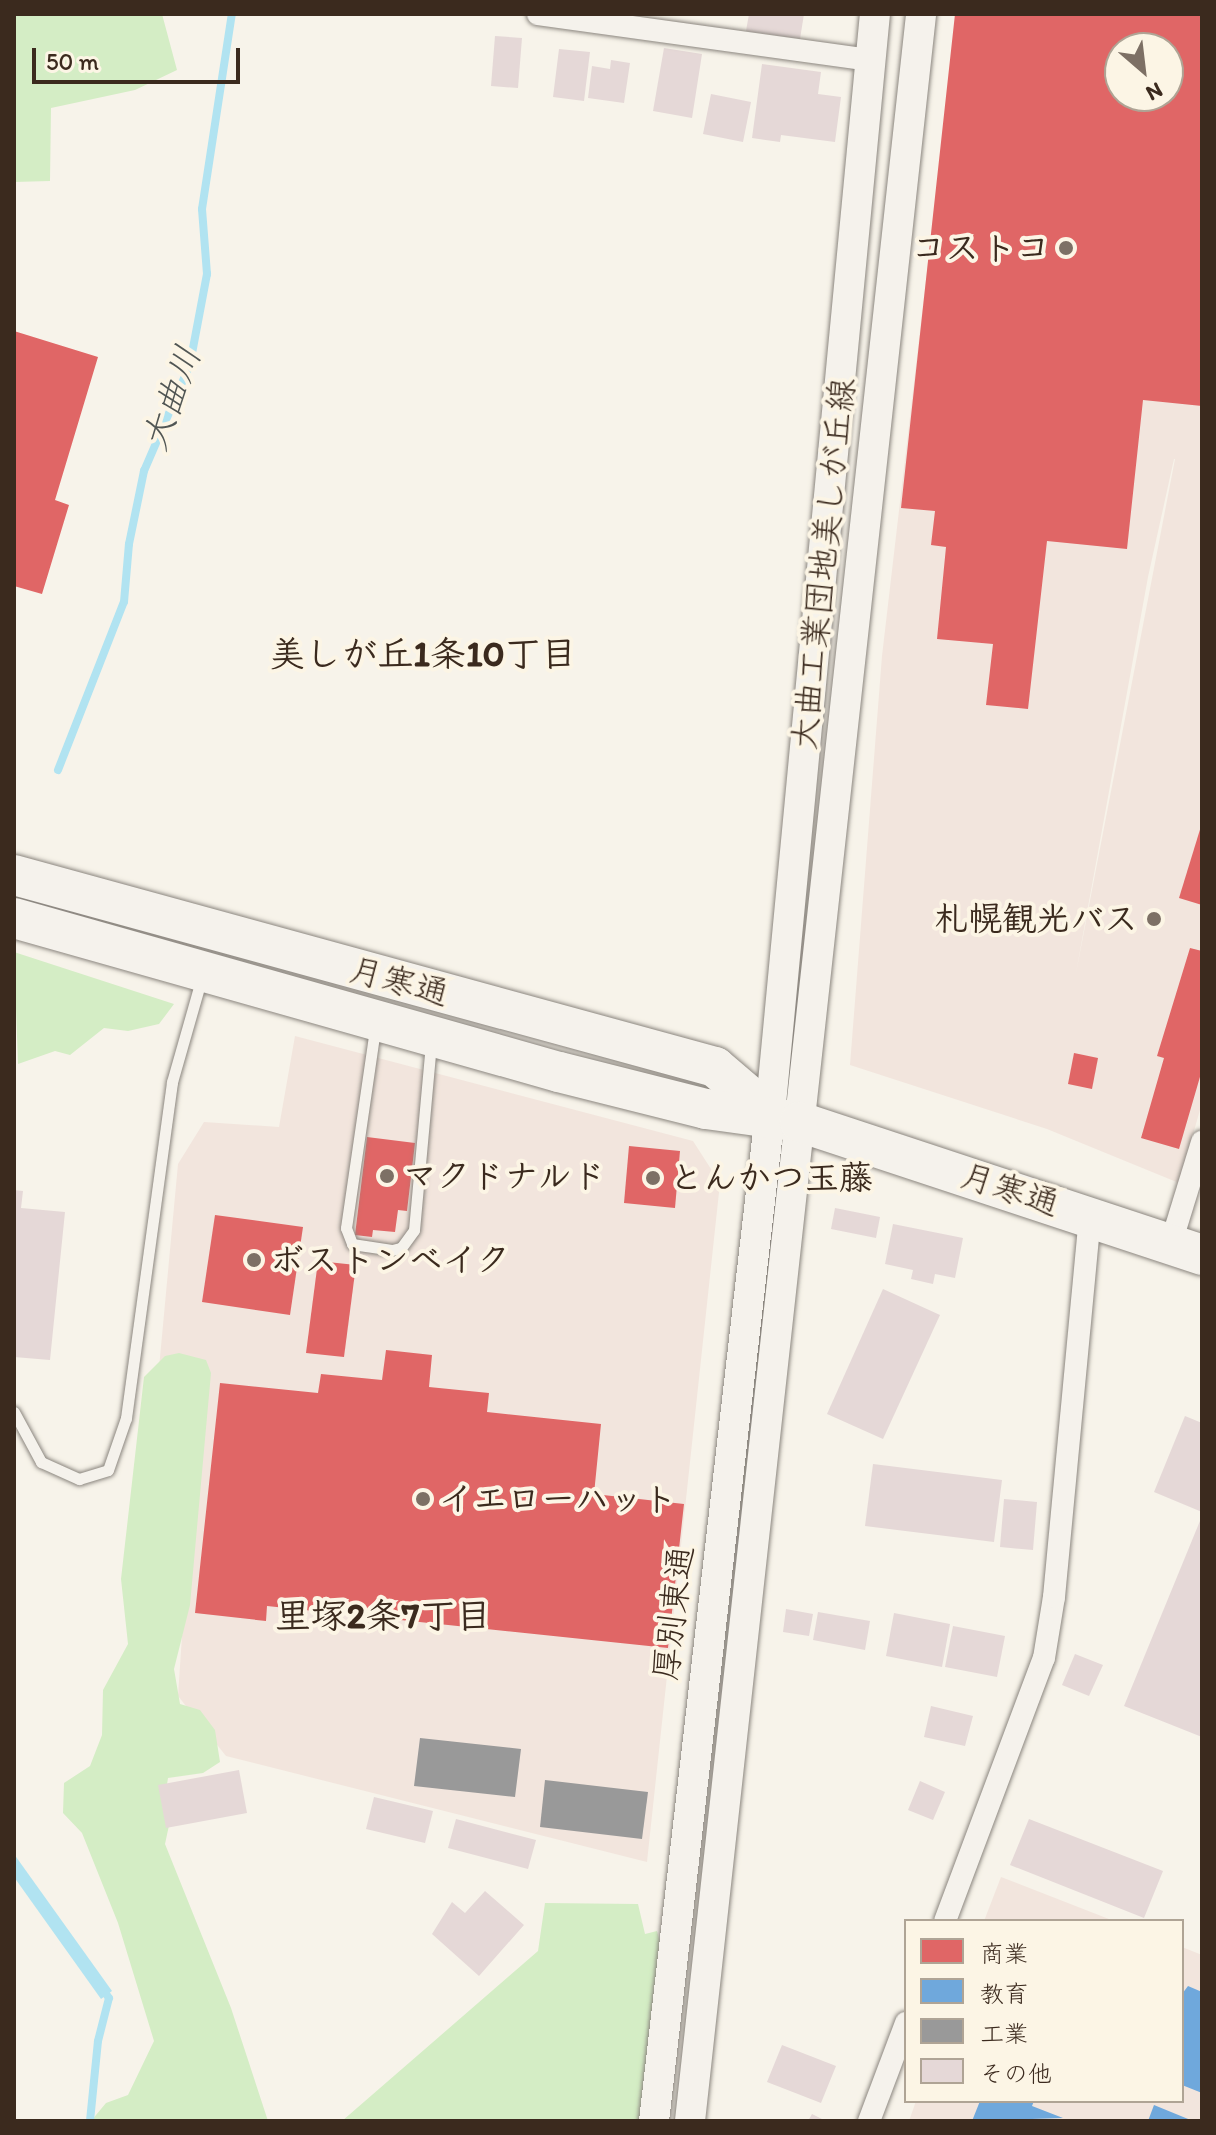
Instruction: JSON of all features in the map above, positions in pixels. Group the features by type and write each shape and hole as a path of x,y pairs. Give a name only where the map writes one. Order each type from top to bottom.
{"highway":[{"name":"月寒通","path":"14,875 715,1067 785,1118"},
{"name":"月寒通","path":"14,918 431,1038 706,1109 785,1118 1090,1214 1187,1249"}],"main road":[{"name":"大曲工業団地美しが丘線","path":"785,1118 875,14"},
{"name":"大曲工業団地美しが丘線","path":"785,1118 921,14"},
{"name":"厚別東通","path":"654,2121 785,1118"},
{"name":"厚別東通","path":"690,2121 785,1118"}],"street":[{"path":"538,14 871,60"},
{"path":"1187,1249 1202,1142"},
{"path":"946,1919 1044,1658 1054,1597 1090,1214"},
{"path":"869,2121 904,2028"}],"lane":[{"path":"14,1412 41,1462 79,1479 108,1470 126,1418 172,1082 203,972"},
{"path":"375,1022 346,1228 352,1244 392,1250 401,1248 414,1230 431,1038"}],"shaded area":[{"path":"957,14 1202,14 1202,1103 1179,1183 1047,1129 850,1065 882,656","holes":["1175,459 1076,973 1148,577"]},
{"path":"295,1036 693,1141 720,1183 647,1862 226,1756 178,1696 200,1366 159,1368 178,1164 204,1122 279,1127"},
{"path":"1001,1877 1109,1919 985,1919"},
{"path":"1184,1948 1202,1955 1202,2121 909,2121 915,2103 1184,2103"}],"green space":[{"path":"14,14 162,14 177,70 135,90 51,108 50,181 14,182"},
{"path":"14,952 174,1004 159,1024 128,1031 104,1028 70,1055 55,1051 18,1064"},
{"path":"179,1353 206,1360 211,1373 190,1605 174,1669 180,1704 200,1710 215,1730 220,1762 203,1773 168,1778 164,1803 171,1816 165,1844 231,2008 268,2121 91,2121 106,2103 128,2095 154,2041 118,1923 82,1833 63,1813 64,1783 90,1766 102,1735 103,1690 128,1644 121,1579 144,1377 165,1356"},
{"path":"545,1903 638,1904 645,1934 657,1931 662,1950 645,2121 342,2121 538,1951"}],"water":[{"path":"14,1854 112,1991 101,1999 14,1877"}],"building: 商業":[{"name":"コストコ","path":"955,14 1202,14 1202,406 1143,400 1127,549 1047,541 1028,709 986,705 993,644 937,639 946,547 931,545 935,511 901,508"},
{"path":"14,331 98,357 55,500 69,505 42,594 14,586"},
{"path":"1202,823 1202,905 1179,898"},
{"path":"1190,948 1202,951 1202,1070 1179,1149 1141,1138 1164,1058 1157,1056"},
{"path":"1074,1053 1098,1058 1092,1089 1068,1084"},
{"name":"マクドナルド","path":"367,1137 415,1143 407,1211 398,1210 395,1232 373,1230 372,1237 355,1235"},
{"path":"629,1146 680,1151 675,1208 624,1203"},
{"path":"215,1215 303,1227 290,1315 202,1302"},
{"path":"318,1261 356,1265 344,1357 306,1353"},
{"name":"イエローハット","path":"386,1350 432,1355 429,1387 489,1393 487,1412 601,1424 594,1494 684,1504 668,1648 267,1606 266,1621 195,1613 220,1383 318,1393 321,1374 382,1380"}],"building: 教育":[{"path":"1188,1986 1202,1992 1202,2093 1184,2086 1184,1991"},
{"path":"979,2103 1033,2103 1032,2106 1063,2118 972,2121"},
{"path":"1154,2105 1193,2121 1148,2121"}],"building: 工業":[{"path":"420,1738 521,1749 515,1797 414,1786"},
{"path":"545,1780 648,1792 642,1839 540,1827"}],"building: その他":[{"path":"749,14 804,14 800,39 746,31"},
{"path":"495,36 522,38 518,88 491,86"},
{"path":"664,48 702,54 692,118 653,111"},
{"path":"559,49 590,52 584,101 553,97"},
{"path":"611,60 630,63 624,103 588,98 592,66 610,69"},
{"path":"762,64 821,72 818,94 841,97 835,142 781,135 780,142 752,138"},
{"path":"711,94 751,102 743,142 703,134"},
{"path":"14,1190 23,1191 21,1208 65,1212 50,1360 14,1357"},
{"path":"835,1208 880,1217 876,1238 831,1229"},
{"path":"893,1224 963,1238 955,1278 935,1274 933,1284 911,1279 913,1270 885,1264"},
{"path":"883,1289 940,1315 883,1439 827,1414"},
{"path":"1185,1416 1202,1423 1202,1512 1154,1492"},
{"path":"873,1464 1002,1480 994,1542 865,1526"},
{"path":"1004,1499 1037,1502 1033,1550 1000,1547"},
{"path":"1202,1516 1202,1737 1124,1706"},
{"path":"786,1609 813,1614 809,1636 783,1632"},
{"path":"818,1612 870,1621 865,1650 813,1640"},
{"path":"894,1613 950,1624 942,1667 886,1656"},
{"path":"953,1626 1005,1636 997,1677 945,1667"},
{"path":"1075,1654 1103,1665 1089,1696 1062,1685"},
{"path":"931,1706 973,1716 965,1746 924,1737"},
{"path":"239,1770 247,1813 166,1828 158,1785"},
{"path":"920,1781 945,1792 933,1820 908,1810"},
{"path":"374,1797 433,1811 425,1843 366,1829"},
{"path":"456,1819 536,1840 528,1869 448,1848"},
{"path":"1029,1819 1163,1871 1144,1918 1010,1865"},
{"path":"485,1891 524,1925 479,1976 432,1934 452,1902 465,1913"},
{"path":"782,2045 836,2066 821,2103 767,2082"},
{"path":"812,2114 826,2121 808,2121"}],"waterway":[{"name":"大曲川","path":"58,770 124,602 129,544 144,471 190,364 207,274 202,209 232,14"},
{"name":"大曲川","path":"90,2121 98,2041 109,1998 101,1987"}],"place":[{"name":"コストコ","path":"1066,248"},
{"name":"札幌観光バス","path":"1154,919"},
{"name":"マクドナルド","path":"387,1176"},
{"name":"とんかつ玉藤","path":"653,1178"},
{"name":"ボストンベイク","path":"254,1260"},
{"name":"イエローハット","path":"423,1499"}],"district":[{"name":"美しが丘1条10丁目","path":"423,654"},
{"name":"里塚2条7丁目","path":"383,1616"}]}
